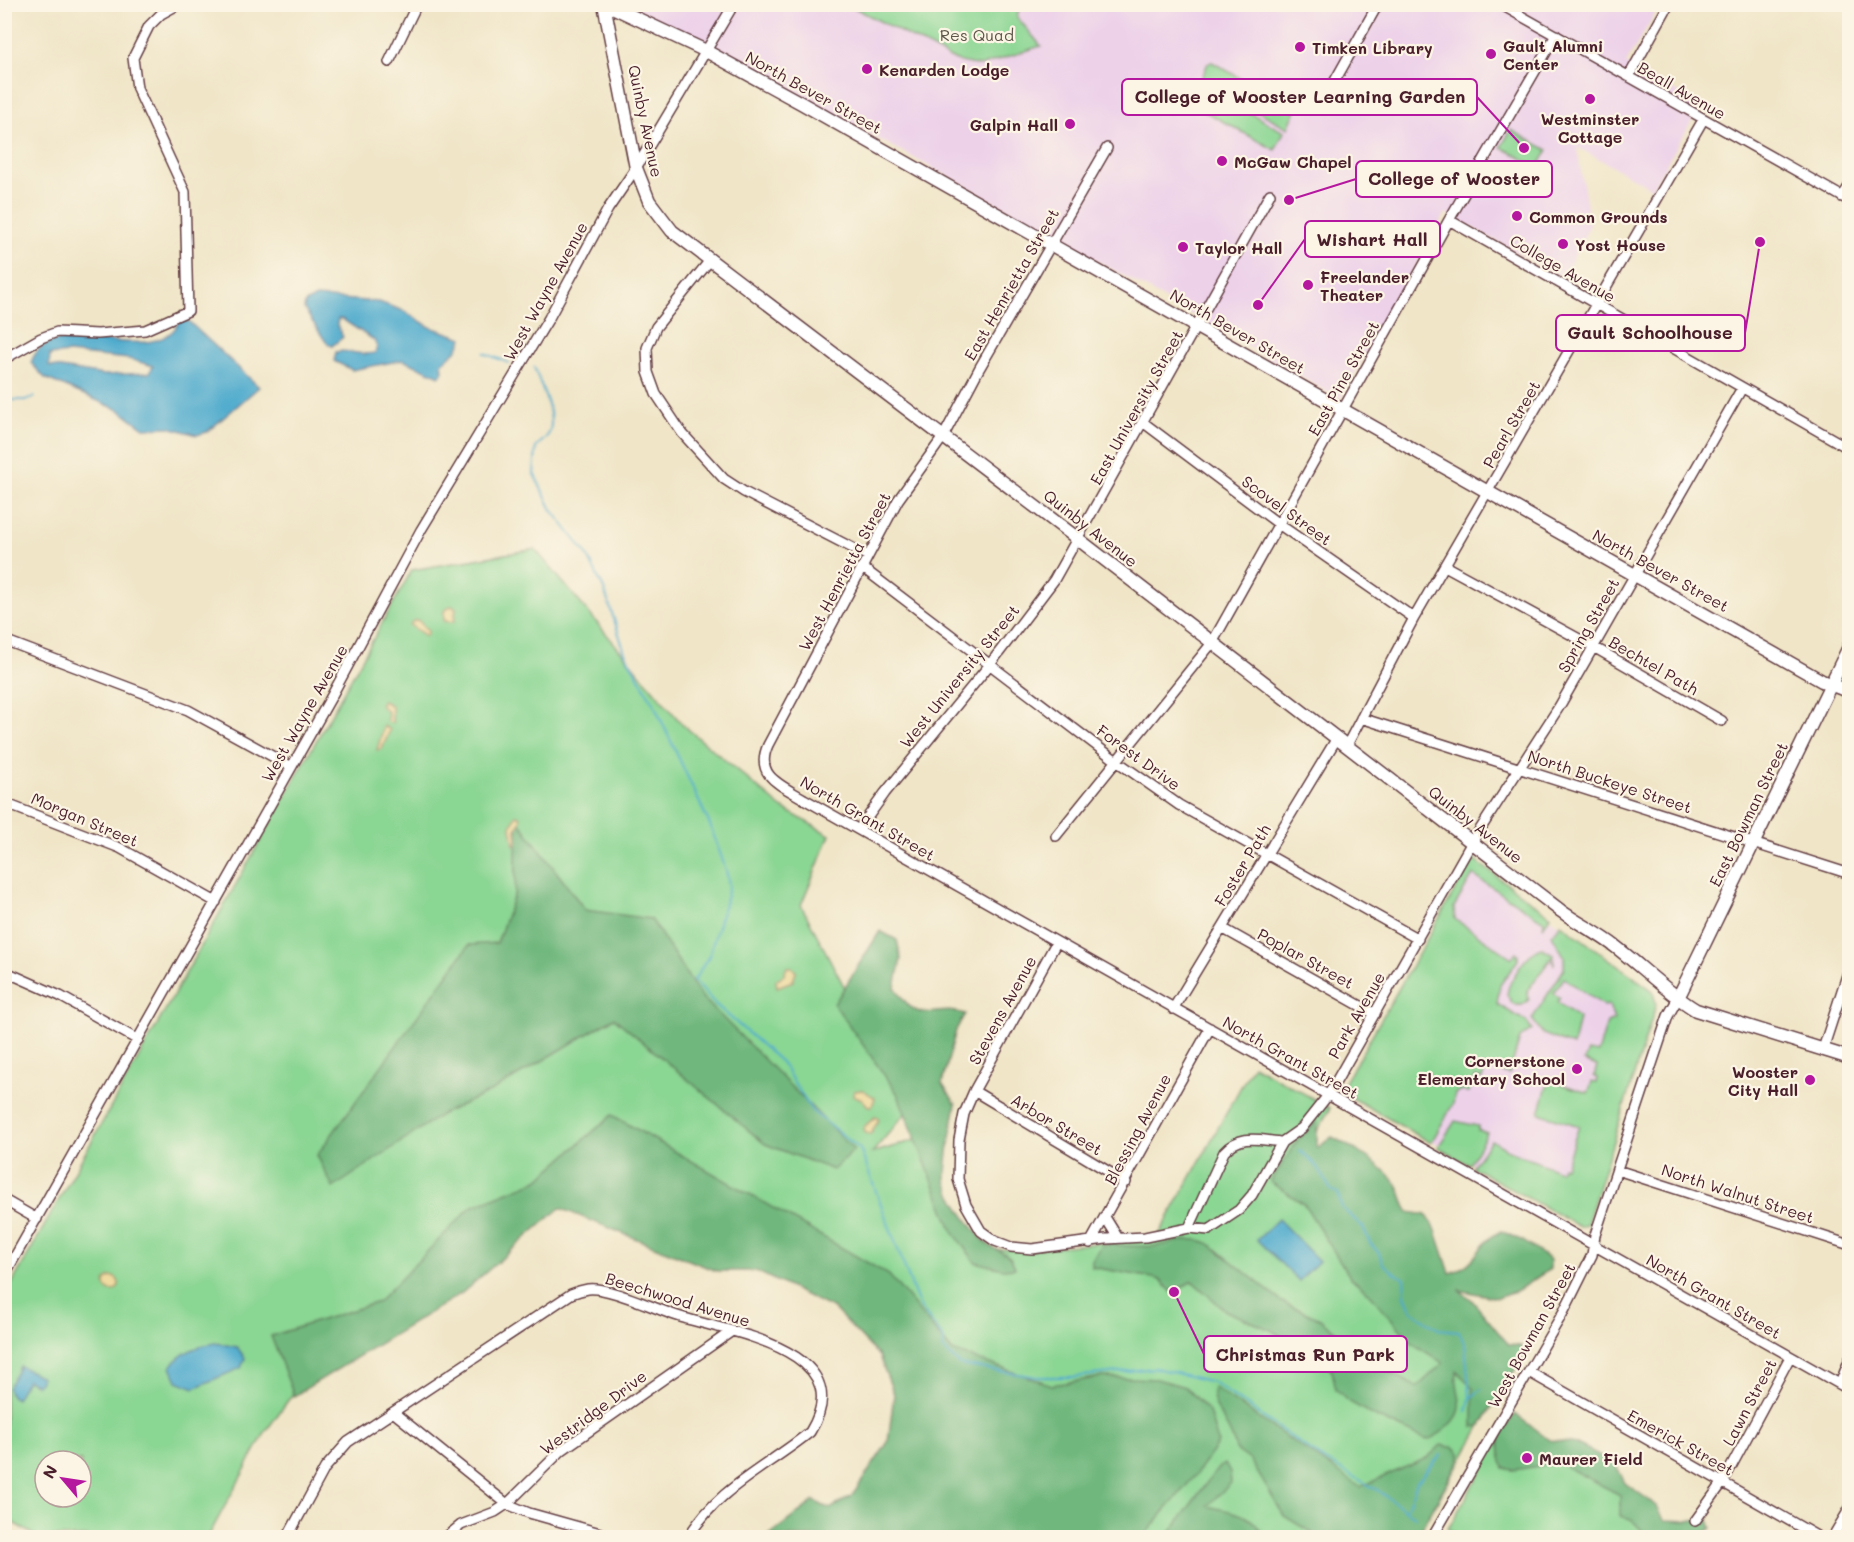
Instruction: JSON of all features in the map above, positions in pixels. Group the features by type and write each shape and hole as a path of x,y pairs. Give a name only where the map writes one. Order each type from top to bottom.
{"main road":[{"name":"North Bever Street","path":"605,4 706,51 1053,244 1830,685 1850,692"},
{"name":"Quinby Avenue","path":"605,4 636,168 649,201 665,223 684,240 1078,539 1569,917 1609,941 1663,983 1677,1000"},
{"name":"East Bowman Street","path":"1677,1000 1748,841 1850,645"},
{"path":"1677,1000 1696,1010 1850,1058"}],"street":[{"path":"4,358 57,332 98,334 145,330 188,311 186,192 137,88 133,58 149,26 161,14 179,4"},
{"path":"389,62 417,4"},
{"name":"West Wayne Avenue","path":"4,1276 216,902 290,766 330,699 421,531 549,318 608,209 636,168 734,4"},
{"path":"1332,86 1378,4"},
{"name":"Beall Avenue","path":"1500,4 1846,199"},
{"path":"1629,76 1669,4"},
{"name":"East Pine Street","path":"1056,836 1212,644 1280,525 1342,409 1556,35"},
{"name":"Pearl Street","path":"1342,741 1361,718 1414,618 1703,120"},
{"name":"East Henrietta Street","path":"943,437 979,369 1107,148"},
{"path":"1846,199 1850,185"},
{"name":"East University Street","path":"1078,539 1270,194"},
{"name":"College Avenue","path":"1449,220 1850,449"},
{"path":"711,259 656,327 647,348 648,372 656,394 682,433 724,479 744,492 868,556"},
{"name":"Spring Street","path":"1472,843 1559,707 1742,388"},
{"name":"Scovel Street","path":"1144,423 1280,525 1414,618"},
{"name":"West Henrietta Street","path":"780,724 898,500 943,437"},
{"name":"West University Street","path":"859,829 1054,580 1078,539"},
{"name":"Bechtel Path","path":"1445,566 1592,646 1722,721"},
{"name":"Forest Drive","path":"863,568 1179,806 1418,939"},
{"path":"4,640 188,710 290,766"},
{"name":"North Buckeye Street","path":"1361,718 1850,874"},
{"name":"North Grant Street","path":"780,724 763,756 764,768 770,777 1056,943 1329,1094 1850,1390"},
{"name":"Foster Path","path":"1173,1008 1265,854 1342,741"},
{"name":"Morgan Street","path":"4,802 120,848 216,902"},
{"name":"Park Avenue","path":"1089,1243 1118,1238 1145,1237 1189,1228 1209,1230 1239,1210 1264,1178 1282,1142 1302,1128 1329,1094 1472,843"},
{"name":"Poplar Street","path":"1222,928 1375,1014"},
{"name":"Stevens Avenue","path":"1056,943 974,1091 964,1114 959,1140 958,1179 966,1205 981,1231 995,1241 1011,1247 1032,1249 1089,1243"},
{"path":"1822,1049 1850,966"},
{"path":"4,971 50,991 138,1040"},
{"name":"West Bowman Street","path":"1433,1536 1564,1311 1592,1255 1617,1170 1668,1016 1677,1000"},
{"name":"Blessing Avenue","path":"1089,1243 1126,1182 1176,1086 1210,1028"},
{"name":"Arbor Street","path":"974,1091 1126,1182"},
{"path":"1189,1228 1224,1152 1231,1144 1248,1138 1282,1142"},
{"name":"North Walnut Street","path":"1617,1170 1850,1245"},
{"path":"4,1200 37,1219"},
{"path":"1105,1217 1118,1238"},
{"name":"Beechwood Avenue","path":"287,1538 337,1452 393,1412 571,1294 590,1289 608,1291 674,1315 774,1344 806,1363 816,1378 821,1399 815,1423 810,1432 734,1484 699,1519 688,1538"},
{"name":"Westridge Drive","path":"445,1538 461,1525 495,1512 507,1504 562,1450 732,1331"},
{"name":"Lawn Street","path":"1695,1521 1723,1482 1791,1357"},
{"path":"1840,1384 1850,1358"},
{"name":"Emerick Street","path":"1529,1372 1820,1538"},
{"path":"393,1412 507,1504 530,1513 618,1538"},
{"path":"1832,1538 1850,1508"}],"shaded area":[{"path":"629,5 1660,5 1626,63 1701,106 1652,188 1577,147 1590,225 1563,278 1446,213 1340,399 968,187"},
{"path":"1474,861 1650,993 1583,1226 1342,1090"}],"green space":[{"name":"Res Quad","path":"849,5 1020,5 1017,17 1041,46 980,66 956,61"},
{"path":"1212,62 1296,110 1288,128 1201,80 1208,63"},
{"path":"1199,84 1284,132 1275,150 1189,103 1188,99"},
{"path":"1511,130 1548,150 1538,167 1501,147"},
{"path":"535,549 682,724 782,808 830,835 801,905 909,1109 872,1153 919,1139 981,1250 1032,1249 1157,1238 1253,1065 1330,1108 1308,1148 1515,1366 1417,1537 917,1537 914,1334 666,1203 554,1204 323,1352 266,1431 208,1537 37,1537 5,1518 5,1296 412,570"},
{"path":"517,819 585,910 651,919 700,995 854,1150 833,1170 765,1144 614,1018 492,1091 442,1114 333,1188 317,1155 469,945 497,943 515,892"},
{"path":"1473,859 1551,916 1543,927 1544,921 1473,875 1454,907 1455,919 1512,958 1516,953 1518,955 1518,960 1500,985 1497,1004 1527,1022 1532,1029 1520,1038 1509,1074 1486,1067 1482,1079 1474,1077 1469,1092 1459,1091 1455,1094 1453,1104 1431,1143 1340,1091"},
{"path":"1561,924 1653,991 1656,1005 1587,1224 1580,1227 1472,1167 1491,1140 1514,1153 1560,1171 1562,1166 1565,1167 1579,1126 1539,1113 1549,1080 1588,1093 1592,1082 1597,1083 1598,1078 1594,1076 1597,1066 1584,1061 1588,1051 1598,1053 1607,1023 1614,1020 1609,1005 1604,1006 1564,978 1553,993 1560,998 1557,1002 1579,1018 1573,1046 1543,1034 1532,1019 1564,969 1564,956 1552,935"},
{"path":"880,931 897,940 901,959 895,987 912,1008 927,1013 954,1011 965,1014 956,1030 942,1084 956,1104 946,1178 951,1194 970,1224 989,1245 1011,1258 1015,1268 1003,1269 975,1262 953,1232 897,1093 834,1004"},
{"path":"1542,948 1553,954 1554,965 1552,957 1527,991 1529,999 1526,1003 1519,1005 1512,1003 1507,995 1515,975 1525,960"},
{"path":"612,1115 889,1275 952,1351 1052,1385 1102,1377 1157,1379 1185,1387 1209,1412 1218,1443 1197,1473 1143,1537 767,1537 814,1501 830,1509 852,1496 888,1442 894,1394 879,1356 834,1309 756,1271 716,1271 560,1208 462,1293 294,1396 271,1336 378,1302 471,1207 538,1180"},
{"path":"1317,1121 1317,1148 1332,1137 1359,1152 1392,1178 1409,1212 1426,1215 1435,1228 1450,1273 1467,1265 1493,1236 1501,1231 1523,1241 1550,1260 1550,1269 1518,1290 1498,1298 1459,1290 1471,1299 1509,1345 1521,1346 1526,1352 1480,1426 1473,1427 1473,1388 1457,1371 1460,1403 1458,1415 1444,1431 1427,1440 1376,1417 1346,1400 1336,1389 1332,1371 1321,1361 1271,1330 1226,1311 1192,1281 1173,1293 1160,1280 1092,1267 1092,1260 1102,1245 1155,1246 1183,1240 1203,1241 1210,1244 1282,1302 1320,1319 1373,1363 1417,1387 1443,1363 1412,1343 1371,1295 1350,1277 1304,1204 1270,1182 1298,1140"},
{"path":"1455,1121 1478,1126 1478,1130 1487,1133 1469,1165 1438,1147"},
{"path":"1213,1387 1360,1487 1427,1458 1441,1445 1455,1448 1460,1453 1460,1458 1417,1537 1319,1537 1284,1516 1250,1460 1236,1450 1231,1434 1215,1403"},
{"path":"1515,1414 1549,1440 1577,1444 1615,1463 1625,1483 1657,1506 1664,1520 1688,1521 1708,1517 1712,1528 1699,1537 1648,1537 1633,1521 1620,1516 1620,1495 1559,1463 1513,1470 1504,1468 1499,1445 1500,1439"},
{"name":"Maurer Field","path":"1507,1425 1626,1490 1648,1537 1465,1538 1448,1529"},
{"path":"1225,1464 1230,1473 1231,1483 1207,1506 1241,1514 1254,1523 1263,1537 1167,1537 1219,1467"}],"sand":[{"path":"451,606 456,608 454,622 444,621 444,611"},
{"path":"418,620 428,631 426,636 410,625 413,621"},
{"path":"383,701 392,706 392,723 387,722 388,712 380,705"},
{"path":"384,726 390,730 382,749 377,750"},
{"path":"516,815 520,816 521,820 516,830 517,842 514,845 511,827"},
{"path":"787,967 792,967 796,972 793,981 777,987 776,980 784,975"},
{"path":"863,1090 875,1098 872,1106 868,1106 862,1099 853,1095 854,1091"},
{"path":"875,1117 879,1119 871,1134 865,1133 864,1127"},
{"path":"112,1277 117,1279 119,1284 117,1289 112,1291 107,1289 105,1284 107,1279"}],"water":[{"path":"316,297 379,302 404,311 430,327 463,338 456,351 442,363 443,371 440,376 403,360 352,370 334,361 336,352 375,353 377,347 374,340 342,319 338,319 337,325 343,337 332,346 326,342 304,309 305,303"},
{"path":"180,320 187,320 259,387 207,432 197,435 169,427 144,428 119,410 45,378 31,363 42,347 59,340 150,341 168,335","holes":["68,353 129,359 153,366 149,373 104,375 49,366 50,355"]},
{"path":"1278,1219 1319,1261 1299,1281 1257,1240"},
{"path":"215,1343 237,1347 245,1358 241,1368 194,1388 177,1381 171,1367 179,1358 202,1346"},
{"path":"20,1366 42,1377 37,1385 27,1380 16,1399 11,1396 8,1388"}],"waterway":[{"path":"484,353 509,363"},
{"path":"534,367 547,400 551,418 548,435 536,447 534,474 552,510 587,555 604,589 625,653 654,705 710,825 726,870 729,885 725,903 709,956 694,980 715,1004 781,1062 812,1111 860,1149 920,1307 944,1339 943,1349 960,1365 1037,1377 1074,1377 1155,1368 1213,1382 1324,1460 1379,1491 1415,1517"},
{"path":"4,400 25,400 35,397"},
{"path":"1300,1150 1318,1168 1331,1190 1338,1193 1342,1208 1363,1227 1383,1264 1404,1279 1405,1296 1412,1311 1438,1329 1459,1331 1465,1346 1470,1398"},
{"path":"1467,1412 1470,1398 1482,1389"},
{"path":"1406,1510 1417,1482 1441,1455"}],"place":[{"name":"Timken Library","path":"1300,47"},
{"name":"Gault Alumni Center","path":"1491,54"},
{"name":"Kenarden Lodge","path":"867,69"},
{"name":"Westminster Cottage","path":"1590,99"},
{"name":"Galpin Hall","path":"1070,124"},
{"name":"College of Wooster Learning Garden","path":"1524,148"},
{"name":"McGaw Chapel","path":"1222,161"},
{"name":"College of Wooster","path":"1289,200"},
{"name":"Common Grounds","path":"1517,216"},
{"name":"Gault Schoolhouse","path":"1760,242"},
{"name":"Yost House","path":"1563,244"},
{"name":"Taylor Hall","path":"1183,247"},
{"name":"Freelander Theater","path":"1308,285"},
{"name":"Wishart Hall","path":"1258,305"},
{"name":"Cornerstone Elementary School","path":"1577,1069"},
{"name":"Wooster City Hall","path":"1810,1080"},
{"name":"Christmas Run Park","path":"1174,1292"},
{"name":"Maurer Field","path":"1527,1458"}]}
